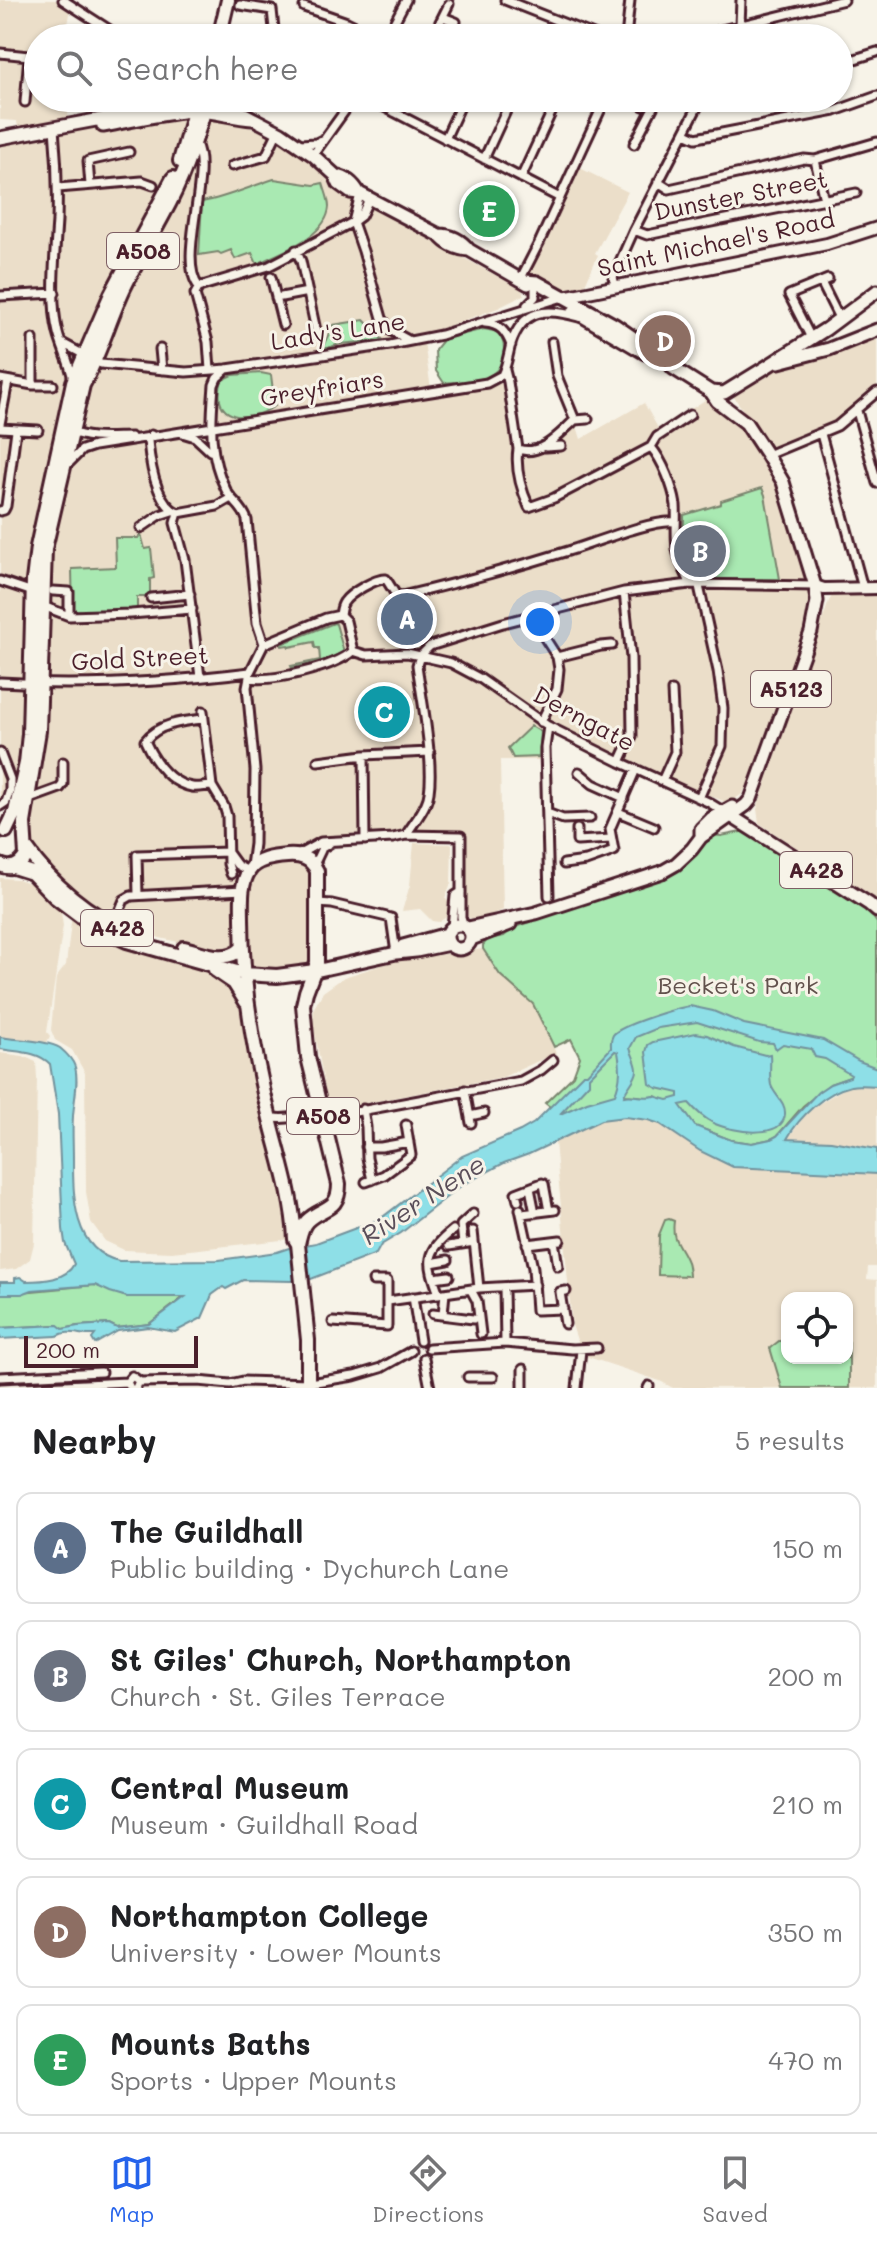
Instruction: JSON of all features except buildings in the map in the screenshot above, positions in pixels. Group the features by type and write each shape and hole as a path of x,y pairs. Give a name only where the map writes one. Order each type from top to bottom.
{"highway":[{"path":"216,24 221,0"},
{"path":"225,24 234,2"},
{"name":"A508","path":"26,846 24,823 39,731 32,636 43,597 37,547 68,430 111,294 176,171 198,114"},
{"name":"A508","path":"2,832 17,803 26,763 36,683 45,549 63,471 73,382 90,358"},
{"path":"2,832 19,835 26,846 22,862 5,867"},
{"name":"A428","path":"26,846 37,864 57,884 113,926 152,941 221,957 238,952"},
{"path":"250,869 267,859 296,856 314,865"},
{"name":"A508","path":"298,1244 302,1229 310,1218 330,1208 339,1192 308,1057 303,1005 317,955 318,880 314,865"},
{"name":"A428","path":"5,867 32,873 73,911 107,933 147,947 244,974 277,976 315,971"},
{"name":"A508","path":"250,869 243,890 238,952 269,1117 284,1168 298,1244 308,1340 309,1385"},
{"path":"193,959 234,983 248,1005"},
{"path":"292,1210 297,1217 310,1218"}],"main road":[{"name":"A5123","path":"240,112 300,144 363,195 439,235 449,235 527,283 537,282 581,313 629,334 711,392 717,401 749,427 783,482 817,601 811,632 751,799 728,814"},
{"path":"171,115 182,121 198,114"},
{"path":"0,138 198,114"},
{"path":"0,146 54,132 171,115 253,119"},
{"path":"711,392 719,394 727,391 840,320 877,291"},
{"path":"581,313 673,368"},
{"path":"773,363 834,347 877,330"},
{"path":"818,334 834,332 834,347"},
{"path":"818,334 822,346 834,347"},
{"path":"727,391 729,402 738,416"},
{"name":"A5123","path":"751,829 754,790"},
{"path":"704,835 701,829 712,818 728,814"},
{"name":"A428","path":"728,814 877,911"},
{"path":"315,971 421,950 458,933 536,913 662,872 676,864 704,835 728,827 751,829"},
{"path":"317,955 327,965 345,966"},
{"path":"306,992 345,966"}],"street":[{"path":"63,0 100,24"},
{"path":"393,24 406,0"},
{"path":"505,0 566,24"},
{"path":"619,0 630,2 628,24"},
{"path":"740,24 741,0"},
{"path":"744,24 844,0"},
{"path":"234,2 272,10 274,24"},
{"path":"439,24 449,4"},
{"path":"304,7 351,24"},
{"path":"443,17 456,22"},
{"path":"853,60 877,52"},
{"path":"0,53 24,55"},
{"path":"853,105 877,96"},
{"path":"313,155 343,112"},
{"path":"394,112 560,198"},
{"path":"445,139 458,112"},
{"path":"484,159 506,112"},
{"path":"521,178 552,112"},
{"path":"522,309 536,295 527,283 560,198 600,112"},
{"path":"634,144 651,112"},
{"path":"615,285 613,277 634,230 695,112"},
{"path":"685,133 696,138 711,136 830,112"},
{"path":"198,114 199,150 192,251 194,279 198,288"},
{"path":"232,166 266,156 278,131"},
{"path":"54,132 58,188 55,293 58,332 70,363 73,382"},
{"path":"300,144 322,140"},
{"path":"658,182 669,189 804,159 815,160 877,142"},
{"path":"90,185 88,161 129,152"},
{"path":"815,160 824,200"},
{"path":"58,188 142,181 153,185"},
{"name":"Dunster Street","path":"634,230 647,235 856,193"},
{"path":"210,370 208,342 195,294 198,288 269,266 353,222 361,216 363,195"},
{"path":"353,222 382,318 390,330 410,341"},
{"name":"Saint Michael's Road","path":"558,298 827,244 877,228"},
{"path":"296,250 317,335"},
{"path":"271,277 283,325"},
{"path":"818,334 789,295 824,280 840,320"},
{"path":"276,298 308,292"},
{"path":"584,292 579,296 581,313 538,313 522,323 511,345 505,370 518,449 519,476 529,507 554,498 651,447 657,437 690,415"},
{"path":"0,296 55,293"},
{"name":"Lady's Lane","path":"62,343 90,358 115,365 186,372 227,369 441,335 558,298"},
{"path":"481,323 502,329 511,345"},
{"path":"33,339 33,385"},
{"path":"70,349 81,348 97,340 115,365"},
{"path":"552,342 557,376 575,420"},
{"path":"160,349 162,370"},
{"path":"227,369 214,383 210,437 222,482 231,498 244,511 247,520 257,623 264,644"},
{"name":"Greyfriars","path":"63,471 82,450 151,435 468,387 498,379 505,370"},
{"path":"38,430 0,426 4,380 53,385"},
{"path":"767,455 837,426 877,392"},
{"path":"214,407 222,418 232,423"},
{"path":"857,411 877,483"},
{"path":"544,447 575,420 588,419"},
{"path":"0,511 6,506 16,430"},
{"name":"Greyfriars","path":"68,430 96,438 142,437"},
{"path":"178,432 198,438 213,457"},
{"path":"821,434 863,588"},
{"path":"151,435 148,441 153,474 165,502 175,512 185,560 200,677"},
{"path":"518,449 529,452 561,446"},
{"path":"651,447 673,493 678,555 695,585 718,671 723,708 722,746 699,798"},
{"path":"141,528 175,512 217,506 231,498"},
{"path":"157,518 166,516 175,523"},
{"path":"340,615 348,597 383,577 399,596 486,575 640,528 674,522"},
{"path":"0,581 43,597 69,616 192,609"},
{"path":"406,835 427,803 429,794 430,752 417,665 420,656 430,646 528,616 624,592 695,585 877,588"},
{"path":"43,597 69,592 69,616"},
{"path":"620,762 632,736 631,658 624,592"},
{"path":"151,598 190,594"},
{"path":"228,852 237,865 250,869 254,844 255,770 247,693 250,675 264,644 325,618 340,615"},
{"path":"340,615 346,621 354,651"},
{"path":"528,616 557,657 559,669 557,689 545,724 549,896"},
{"path":"438,660 435,652 439,644"},
{"path":"557,657 612,645"},
{"name":"Derngate","path":"354,651 366,655 397,653 451,663 481,679 545,724 728,814"},
{"name":"Gold Street","path":"0,682 250,675 259,679 323,665 354,651"},
{"path":"662,781 675,752 672,691"},
{"path":"212,786 191,787 167,775 145,741 170,725 203,715 212,786 226,811 231,874"},
{"path":"318,761 430,752"},
{"path":"0,753 10,779 10,790 3,804"},
{"path":"364,755 365,840"},
{"path":"27,800 55,791 63,784 63,762"},
{"path":"564,864 586,861 614,851 610,829 636,769"},
{"path":"579,772 593,784 624,798"},
{"path":"31,783 42,795"},
{"path":"618,812 650,826 643,833"},
{"path":"547,813 563,819 590,818"},
{"path":"577,829 577,841 611,839"},
{"path":"296,856 321,842 406,835 461,836 461,892 455,896 458,933"},
{"path":"314,865 322,848 332,842"},
{"path":"254,844 267,859"},
{"path":"142,895 137,855 228,852"},
{"path":"113,926 124,900 131,896 243,890"},
{"path":"317,903 391,918 396,953"},
{"path":"269,1117 278,1119 315,1112 363,1109 521,1081 539,1066 553,1060"},
{"path":"465,1090 470,1119 484,1113"},
{"path":"363,1109 369,1181 384,1175 411,1155 406,1125"},
{"path":"366,1147 409,1142"},
{"path":"520,1208 535,1213 552,1211 544,1184 516,1193 533,1268 536,1310 563,1309"},
{"path":"530,1188 535,1213"},
{"path":"463,1244 461,1225 473,1214"},
{"path":"443,1314 442,1294 434,1278 431,1253 453,1230"},
{"path":"473,1231 475,1289 481,1334"},
{"path":"527,1244 557,1240 558,1266"},
{"path":"449,1246 474,1242"},
{"path":"431,1263 448,1260"},
{"path":"434,1278 449,1276"},
{"path":"333,1322 387,1326 387,1281 373,1281"},
{"path":"388,1301 475,1289 535,1285"},
{"path":"504,1288 505,1343"},
{"path":"565,1324 560,1292 566,1291"},
{"path":"413,1297 420,1341"},
{"path":"433,1314 473,1319"},
{"path":"1,1388 230,1384 243,1381 309,1385 381,1368 411,1351 413,1344 420,1341 429,1348 424,1358 430,1388"},
{"path":"429,1348 505,1343 581,1350 597,1348"},
{"path":"577,1388 581,1350"},
{"path":"411,1351 416,1358 424,1358"},
{"path":"523,1369 523,1388"},
{"path":"0,1377 101,1372"},
{"path":"468,1377 493,1377"},
{"path":"483,1377 483,1388"}],"shaded area":[{"path":"0,0 58,0 71,9 68,24 24,24 24,112 68,112 68,119 18,128 17,121 0,120"},
{"path":"188,116 246,126 272,135 298,152 332,183 363,203 521,289 524,295 498,308 423,335 432,396 503,383 518,449 544,447 575,420 581,439 644,403 659,430 708,398 741,422 789,501 816,595 807,644 774,736 741,795 728,803 547,721 543,760 500,760 503,910 479,919 469,918 465,914 463,833 348,837 307,843 292,850 290,861 309,867 313,877 311,968 247,970 245,948 216,950 160,938 125,926 93,908 43,862 34,845 30,825 23,741 17,774 6,783 0,799 0,144"},
{"path":"576,166 628,192 595,253 598,255 583,289 553,289 526,274"},
{"path":"877,339 877,387 827,426 769,448 734,397 779,368 816,360"},
{"path":"877,593 877,900 759,823 757,809 829,601 832,596"},
{"path":"414,843 452,844 451,883 445,898 451,904 451,910 439,922 432,921 420,909 402,911 410,885"},
{"path":"0,878 32,884 61,912 63,926 47,1042 0,1037"},
{"path":"72,914 222,978 238,997 288,1207 291,1239 172,1252 124,1250 105,1241 91,1222 86,1192 85,1073 72,1050 55,1040 51,1030 56,978 66,965"},
{"path":"483,949 500,975 533,1004 556,1053 503,1077 329,1110 313,1023 314,1008 323,992 344,977 398,960"},
{"path":"0,1053 23,1056 36,1062 37,1078 34,1243 30,1259 16,1269 0,1271"},
{"path":"877,1086 877,1149 831,1141 787,1140 806,1114 817,1105 845,1088"},
{"path":"636,1117 660,1124 700,1151 733,1167 877,1174 877,1267 868,1267 867,1279 877,1280 877,1388 673,1388 582,1355 572,1325 555,1142 590,1124"}],"green space":[{"path":"274,179 314,185 323,183 329,207 320,227 301,242 257,264 252,253 235,259 231,250 221,254 199,255 202,202"},
{"path":"364,320 383,340 340,344 321,350 333,325"},
{"path":"484,329 498,332 502,339 504,350 500,366 480,379 444,383 436,371 435,350 444,339"},
{"path":"233,375 271,375 275,406 254,415 234,415 226,411 219,394 222,380"},
{"path":"762,488 780,579 702,579 692,574 683,559 684,515"},
{"path":"141,534 145,549 151,548 154,578 150,579 150,597 137,597 137,610 73,614 72,569 116,567 115,538 138,538"},
{"path":"334,623 344,652 321,662 292,668 320,660 319,648 315,648 314,642 289,647 281,644"},
{"path":"531,726 541,732 539,757 513,758 508,748"},
{"name":"Becket's Park","path":"746,831 868,910 877,923 877,1068 868,1066 830,1084 803,1106 777,1136 752,1143 731,1140 695,1126 680,1106 655,1096 604,1098 560,1115 545,1103 573,1076 580,1057 571,1039 554,1047 533,1004 500,975 483,945 488,939 504,936 515,927 668,874 685,864 712,835"},
{"path":"665,1220 674,1221 675,1239 687,1262 689,1276 658,1275 659,1235"},
{"path":"95,1285 127,1297 185,1296 149,1324 117,1328 109,1324 63,1329 57,1325 0,1328 0,1294"},
{"path":"781,1341 781,1364 849,1364 849,1388 782,1388 770,1348"}],"water":[{"name":"River Nene","path":"690,1006 713,1011 744,1024 823,1040 877,1068 877,1086 854,1085 832,1094 798,1122 787,1139 831,1141 877,1149 877,1174 733,1167 700,1151 660,1124 625,1117 601,1120 462,1185 381,1245 376,1254 311,1279 243,1280 226,1289 223,1287 212,1295 202,1318 175,1332 148,1327 118,1331 95,1344 92,1339 95,1335 70,1333 0,1339 0,1328 58,1325 63,1329 109,1324 117,1328 149,1324 185,1297 127,1297 95,1285 0,1294 0,1282 15,1282 15,1278 20,1277 26,1281 53,1278 66,1273 74,1264 63,1229 58,1114 50,1064 33,1054 0,1049 0,1037 55,1045 74,1064 77,1078 73,1127 75,1205 84,1234 92,1246 119,1261 219,1260 316,1243 380,1219 462,1156 534,1123 611,1048 611,1038 618,1031","holes":["697,1022 759,1042 773,1043 776,1049 783,1044 811,1049 815,1057 825,1059 851,1075 818,1092 777,1136 752,1143 731,1140 695,1126 680,1105 689,1103 710,1121 731,1129 754,1132 775,1128 782,1122 785,1110 771,1085 770,1054 734,1047 696,1033 653,1042 646,1052 650,1084 679,1093 679,1097 668,1100 654,1096 624,1096 637,1073 630,1048 636,1037 658,1028","615,1051 618,1052 620,1068 615,1094 560,1114 589,1083 589,1077"]}],"place":[{"name":"Mounts Baths","path":"489,211"},
{"name":"Northampton College","path":"665,341"},
{"name":"St Giles' Church, Northampton","path":"700,551"},
{"name":"The Guildhall","path":"407,619"},
{"name":"Central Museum","path":"384,712"}]}
